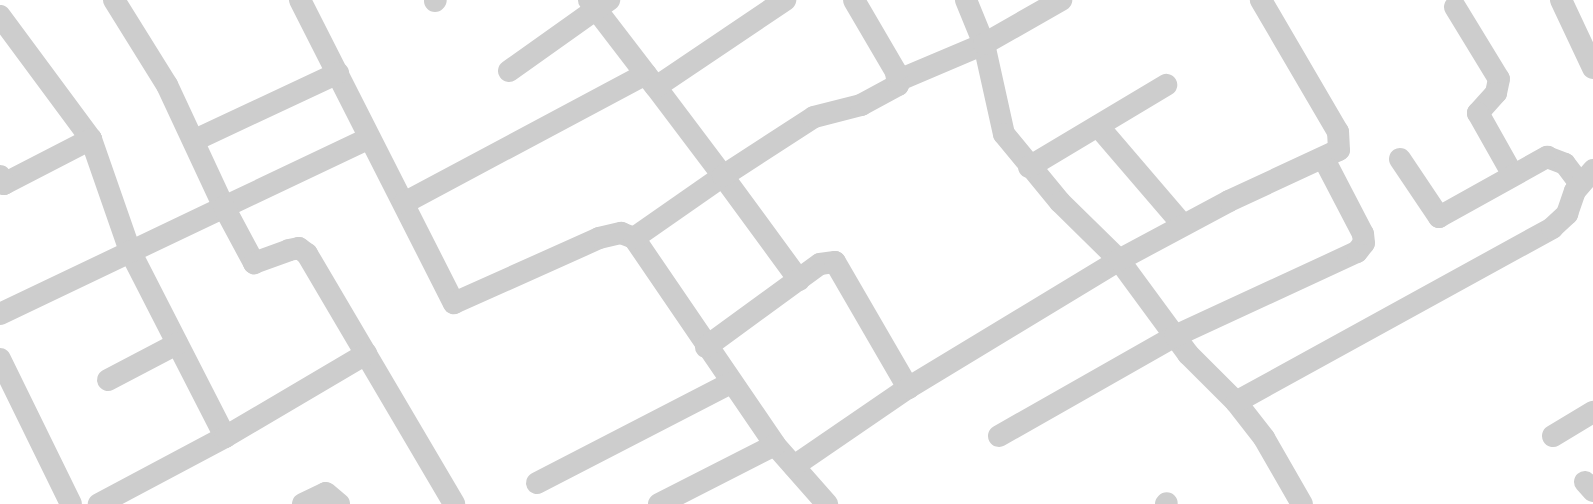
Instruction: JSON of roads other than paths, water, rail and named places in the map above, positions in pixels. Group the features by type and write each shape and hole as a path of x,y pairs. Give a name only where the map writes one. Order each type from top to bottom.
{"street":[{"path":"114,0 167,85 195,140 224,207 254,263 300,248 307,254 454,504"},
{"path":"300,0 454,303 599,238 621,233 634,238 730,383 775,445 827,504"},
{"path":"404,203 651,81 785,0"},
{"path":"855,0 899,80"},
{"path":"966,0 984,44 1004,134 1029,167 1119,261 1174,336 1211,380 1236,402 1264,438 1302,504"},
{"path":"634,238 790,129 814,117 861,105 892,91 899,80 984,44 1061,0"},
{"path":"794,466 908,388 1182,224 1339,150 1338,132 1261,0"},
{"path":"1561,0 1593,68"},
{"path":"509,71 598,3 651,81 799,280"},
{"path":"1455,8 1498,79 1496,93 1478,113 1513,175"},
{"path":"0,15 91,140 130,251 225,437"},
{"path":"195,140 338,73"},
{"path":"1029,167 1166,85"},
{"path":"1098,126 1182,224"},
{"path":"0,314 369,138"},
{"path":"1,187 91,140"},
{"path":"1236,402 1552,228 1567,214 1586,177 1556,158 1534,162 1439,218 1400,159"},
{"path":"999,436 1174,336 1357,252 1364,243 1363,234 1324,159"},
{"path":"706,348 828,261 841,269 908,388"},
{"path":"108,380 177,344"},
{"path":"99,504 225,437 366,354"},
{"path":"0,359 70,504"},
{"path":"537,483 730,383"},
{"path":"1553,436 1593,412"},
{"path":"659,504 775,445"},
{"path":"303,504 326,493 339,504"}]}
